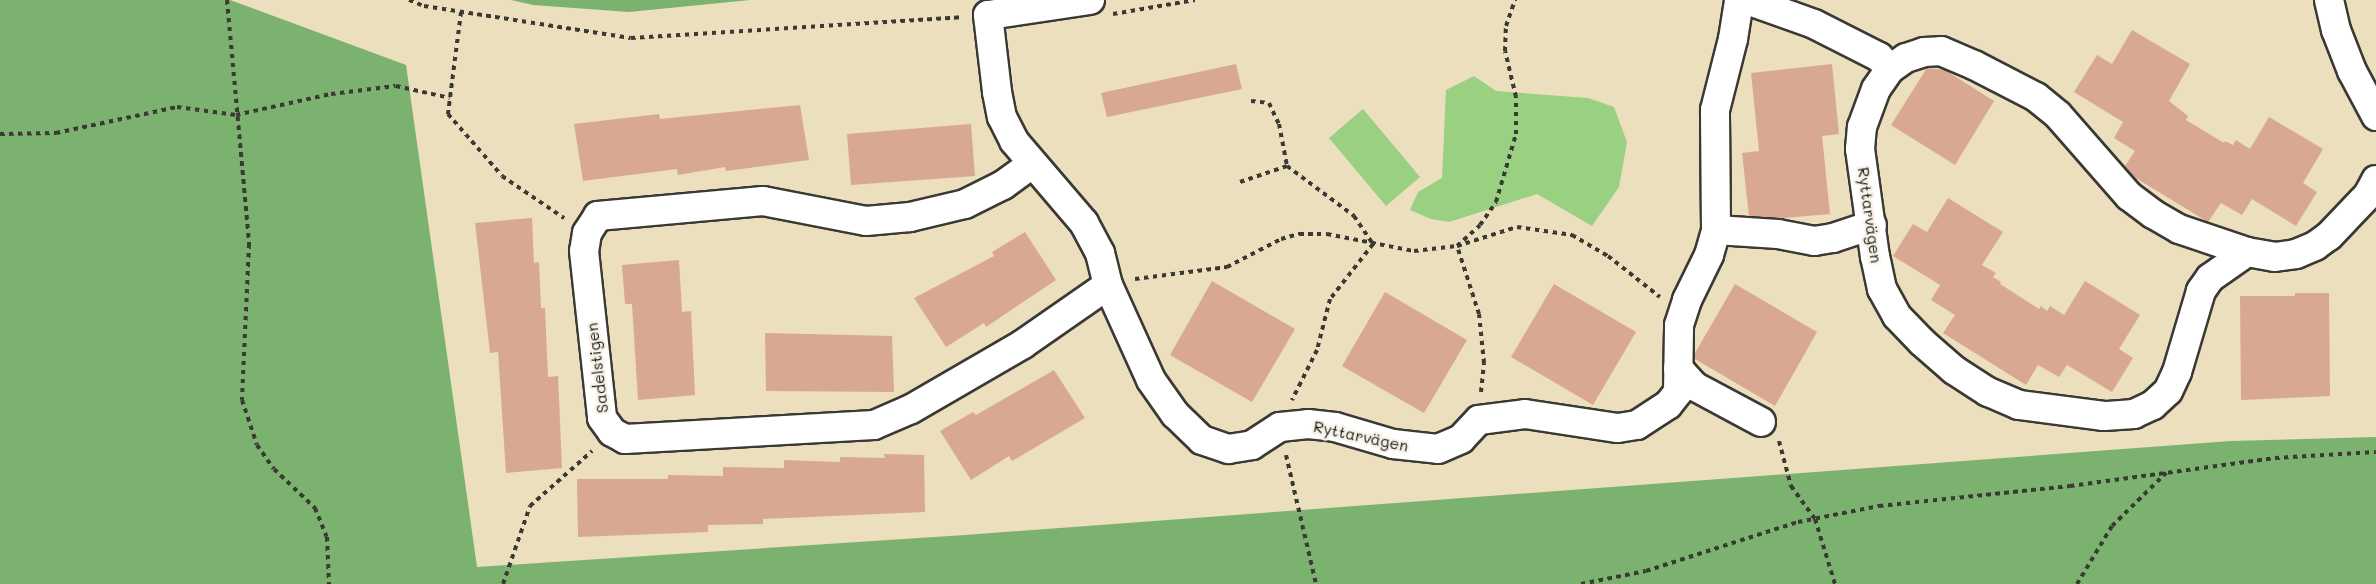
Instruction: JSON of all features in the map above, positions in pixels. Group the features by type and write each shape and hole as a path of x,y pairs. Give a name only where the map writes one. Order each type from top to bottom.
{"street":[{"path":"988,15 1090,0"},
{"path":"1479,420 1525,414 1618,428 1637,425 1650,419 1678,392 1679,325 1687,300 1709,255 1716,230 1715,110 1739,0"},
{"path":"1747,0 1814,24 1879,57 1890,69"},
{"path":"2329,0 2336,30 2352,71 2376,116"},
{"name":"Ryttarvägen","path":"988,15 995,81 1002,117 1014,141 1084,223 1100,253 1108,285 1151,380 1175,414 1202,440 1228,449 1252,445 1280,427 1308,424 1335,427 1393,444 1438,449 1461,439 1479,420"},
{"name":"Ryttarvägen","path":"2247,252 2210,278 2201,291 2187,345 2168,391 2153,405 2134,414 2104,416 2019,405 1988,392 1954,370 1897,316 1882,289 1875,257 1860,149 1862,127 1876,89 1890,69 1906,58 1924,52 1941,51 2036,97 2058,116 2129,196 2153,214 2179,229 2247,252 2275,256 2296,254 2315,246 2329,236 2368,195 2376,180"},
{"path":"587,233 598,216 763,201 866,221 910,217 965,204 1003,185 1032,164"},
{"path":"1716,230 1778,234 1814,241 1833,238 1872,225"},
{"name":"Sadelstigen","path":"587,233 584,251 602,418 612,432 625,439 874,425 911,409 1023,344 1108,285"},
{"path":"1678,368 1694,386 1761,422"}],"path":[{"path":"227,0 249,243 242,400 257,445 274,469 315,508 327,537 329,584"},
{"path":"409,0 424,6 631,38 837,27 988,15"},
{"path":"1457,246 1480,225 1496,202 1516,134 1516,97 1505,51 1506,26 1515,0"},
{"path":"461,12 448,114 502,176 587,233"},
{"path":"0,134 56,133 177,107 236,115 331,94 396,86 450,98"},
{"path":"1251,101 1269,103 1279,124 1287,166 1354,216 1373,244"},
{"path":"1240,182 1287,166"},
{"path":"1108,285 1172,273 1227,267 1281,239 1299,234 1327,234 1414,251 1457,246 1517,227 1572,235 1608,256 1682,314"},
{"path":"1316,584 1280,427 1317,350 1330,299 1373,244"},
{"path":"1457,246 1479,314 1484,363 1479,420"},
{"path":"1761,422 1774,430 1791,486 1815,519 1834,584"},
{"path":"504,584 530,506 612,432"},
{"path":"1581,584 1646,572 1815,519 1879,506 2070,486 2275,458 2376,452"},
{"path":"2077,584 2112,526 2167,472"}],"green space":[{"path":"0,0 230,0 406,65 477,567 965,535 2231,441 2376,437 2376,584 0,584"},
{"path":"511,0 750,0 629,12 533,5"},
{"path":"1474,76 1496,91 1588,98 1614,107 1627,142 1619,187 1592,226 1537,194 1449,222 1431,219 1410,210 1418,192 1442,178 1446,90"},
{"path":"1363,109 1420,177 1386,206 1329,138"}],"building":[{"path":"2132,30 2190,64 2169,101 2188,116 2186,120 2224,143 2225,141 2233,145 2236,140 2250,149 2269,117 2323,149 2303,183 2317,192 2296,226 2252,199 2242,215 2221,203 2208,222 2134,177 2125,166 2135,151 2114,138 2123,122 2074,92 2097,55 2112,64"},
{"path":"1236,64 1242,89 1107,117 1101,93"},
{"path":"1832,64 1839,134 1822,136 1830,214 1784,218 1749,216 1742,153 1759,151 1751,73"},
{"path":"1927,68 1945,70 1994,101 1955,165 1891,125"},
{"path":"800,105 809,160 726,171 725,167 678,175 677,169 583,181 574,124 659,114 660,119"},
{"path":"971,124 975,176 851,185 847,134"},
{"path":"1948,198 2003,232 1982,265 1996,273 1993,277 2001,282 2000,284 2039,309 2041,306 2047,311 2050,306 2064,315 2085,281 2140,315 2119,349 2133,358 2112,392 2067,365 2059,377 2038,365 2026,385 1943,333 1955,315 1931,300 1940,285 1893,256 1913,224 1927,232"},
{"path":"532,218 534,263 539,262 541,308 545,308 548,377 558,376 562,468 506,473 498,352 490,353 475,223"},
{"path":"1025,232 1056,280 986,327 984,323 946,347 914,298 994,256 992,252"},
{"path":"679,260 682,312 691,311 695,395 638,400 632,304 625,304 622,265"},
{"path":"1212,281 1295,329 1252,402 1170,355"},
{"path":"1554,284 1636,332 1593,405 1511,357"},
{"path":"1735,284 1817,332 1775,406 1695,359 1695,353"},
{"path":"1385,292 1467,340 1424,413 1342,366"},
{"path":"2295,293 2329,293 2330,396 2241,400 2240,296 2295,296"},
{"path":"765,333 892,336 894,392 766,391"},
{"path":"1054,370 1085,418 1012,461 1009,456 971,480 940,431 973,412 976,415"},
{"path":"884,454 924,455 925,512 763,519 763,524 708,525 708,532 578,537 577,479 668,479 668,475 723,476 723,467 784,468 784,460 840,462 840,457 885,458"}]}
